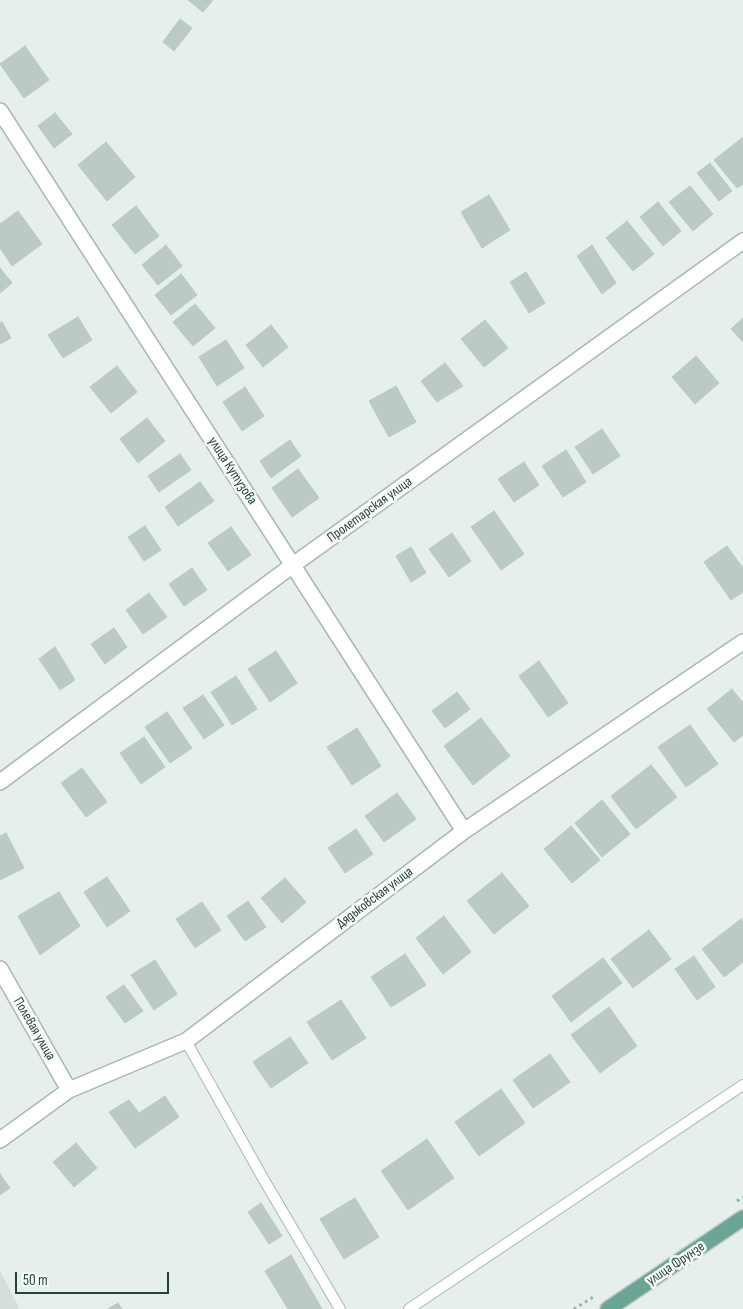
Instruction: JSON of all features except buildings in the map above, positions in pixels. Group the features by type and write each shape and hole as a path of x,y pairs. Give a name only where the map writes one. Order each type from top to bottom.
{"main road":[{"name":"улица Фрунзе","path":"608,1309 743,1218"}],"street":[{"name":"улица Кутузова","path":"0,111 464,831"},
{"name":"Пролетарская улица","path":"0,782 293,565 743,241"},
{"name":"Дядьковская улица","path":"0,1140 69,1090 186,1041 464,831 743,642"},
{"name":"Полевая улица","path":"0,969 69,1090"}],"lane":[{"path":"186,1041 264,1180 340,1309"},
{"path":"409,1309 743,1085"}],"shaded area":[{"path":"0,1271 20,1309 0,1309"}]}
